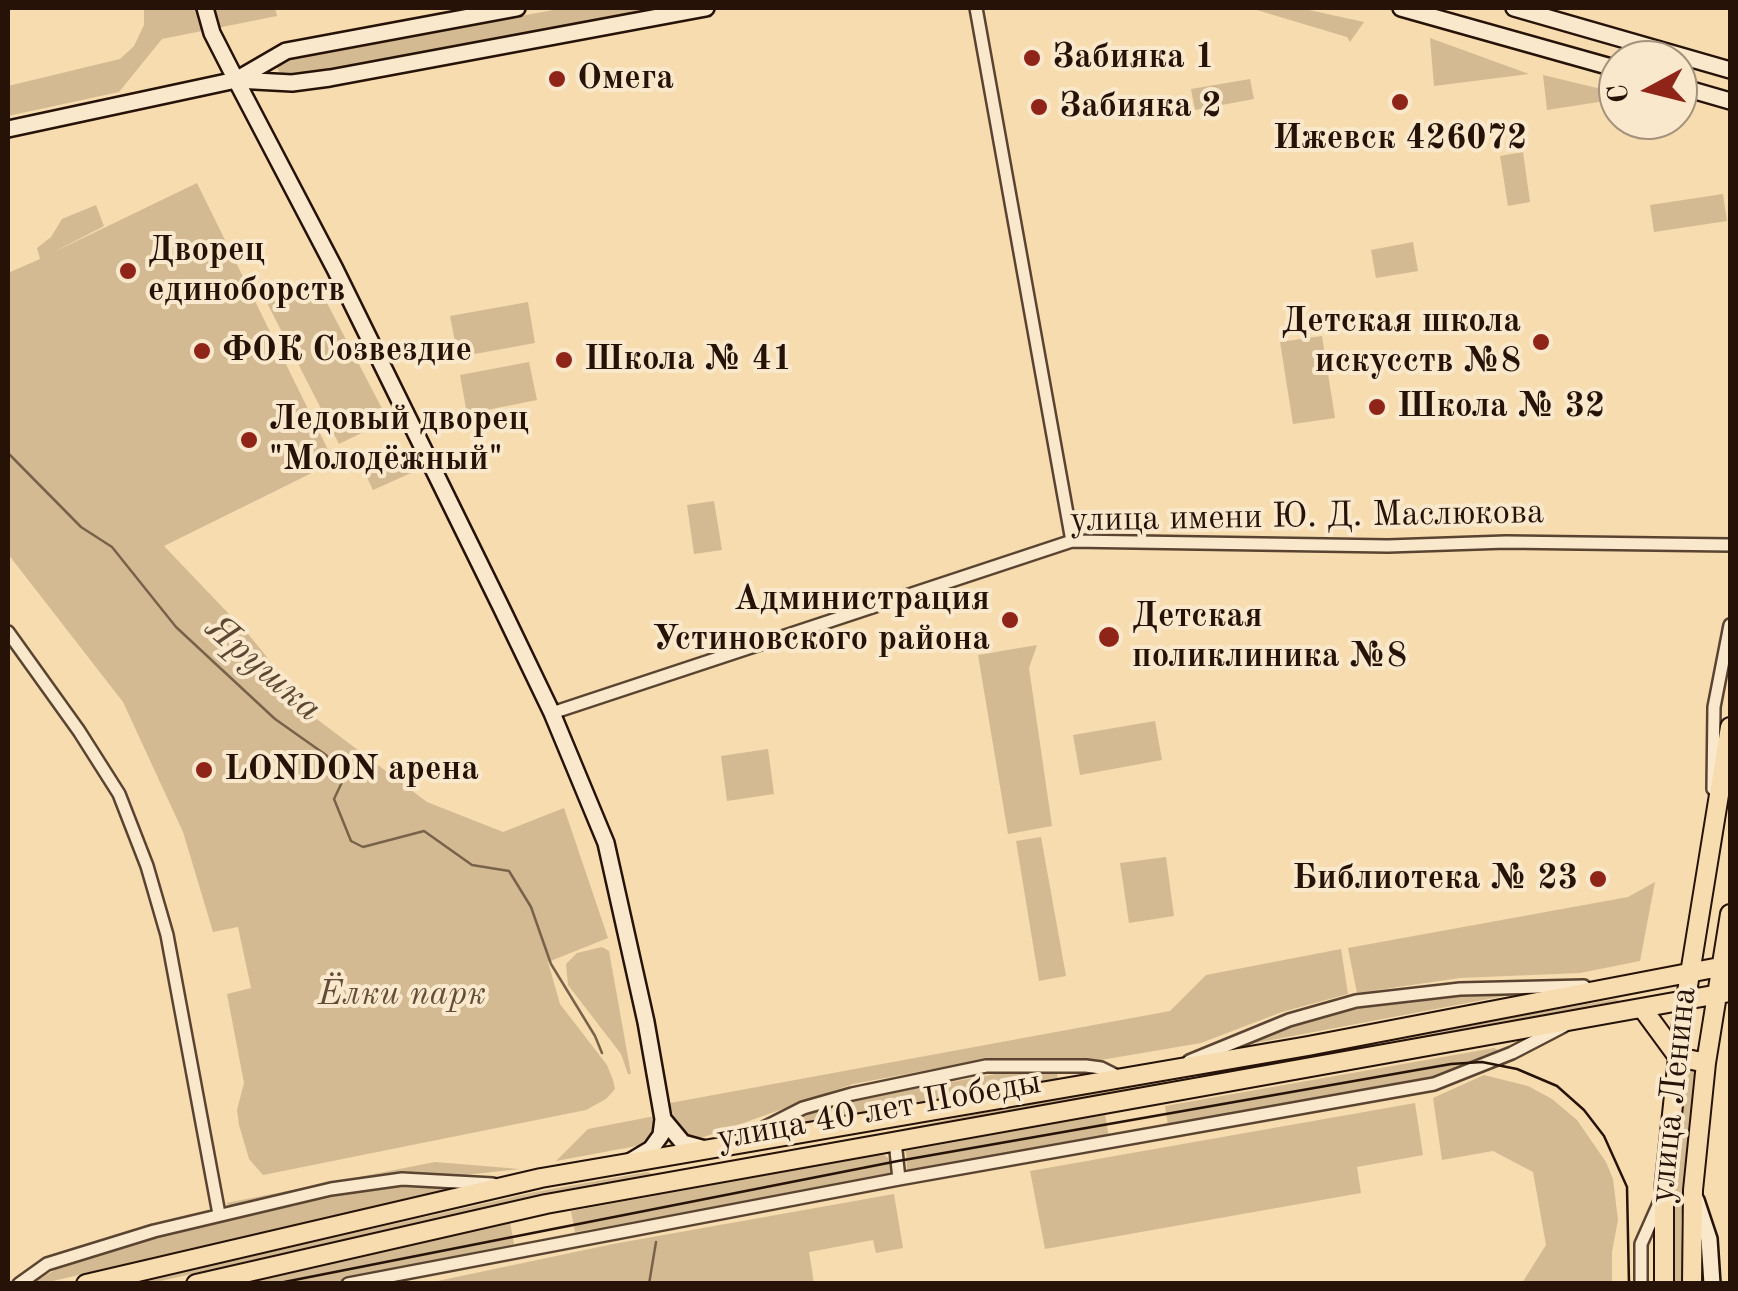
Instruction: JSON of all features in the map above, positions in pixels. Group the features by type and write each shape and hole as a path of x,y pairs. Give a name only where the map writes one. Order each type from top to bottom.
{"main road":[{"path":"206,8 212,33 349,296 552,713 606,843 663,1119 661,1135 652,1149 631,1162"},
{"path":"236,80 286,51 517,8"},
{"path":"8,129 236,80 292,83 330,78 706,8"},
{"path":"1401,8 1598,63"},
{"path":"1514,8 1730,70"},
{"path":"1698,92 1730,101"},
{"name":"улица Ленина","path":"1664,1284 1664,1190 1681,1030 1730,727"},
{"path":"1700,906 1730,912"},
{"name":"улица Ленина","path":"1692,1284 1692,1190 1707,1062 1724,993 1730,912"},
{"name":"улица 40 лет Победы","path":"86,1284 508,1184 1166,1070 1726,966"},
{"path":"1638,983 1678,1056 1707,1062"},
{"path":"1618,986 1622,1011"},
{"name":"улица 40 лет Победы","path":"196,1284 546,1204 1724,993"},
{"path":"1650,1006 1681,1030 1707,1062"},
{"path":"890,1117 894,1141"},
{"path":"663,1119 683,1143 705,1149"},
{"path":"659,1157 663,1184"},
{"path":"1692,1190 1709,1239 1712,1284"}],"street":[{"path":"976,8 1072,541"},
{"name":"улица имени Ю. Д. Маслюкова","path":"552,713 1072,541 1388,546 1506,542 1730,545"},
{"name":"улица Ленина","path":"1713,824 1714,706 1730,625"},
{"path":"8,632 120,794 147,866 167,935 220,1214"},
{"name":"улица 40 лет Победы","path":"1166,1070 1288,1020 1356,1002 1460,989 1618,986"},
{"name":"улица 40 лет Победы","path":"348,1284 899,1178 1434,1084 1512,1053 1577,1020"},
{"path":"1478,1037 1512,1053"},
{"name":"улица 40 лет Победы","path":"729,1146 803,1108 986,1066 1086,1066 1101,1068 1120,1078"},
{"path":"894,1141 899,1178"},
{"name":"улица 40 лет Победы","path":"18,1284 47,1264 220,1214 331,1188 402,1179 508,1184"},
{"name":"улица Ленина","path":"1641,1284 1641,1244 1664,1190"}],"green space":[{"path":"144,8 275,8 277,16 162,39 119,92 8,116 8,86 120,59 134,46 144,25"},
{"path":"564,8 659,8 283,78 277,68 280,60"},
{"path":"1250,8 1300,8 1364,22 1350,42 1347,37"},
{"path":"1430,38 1529,74 1434,86"},
{"path":"1543,75 1598,88 1598,102 1547,110"},
{"path":"1250,79 1254,99 1195,110 1191,89"},
{"path":"1523,152 1530,202 1508,206 1500,156"},
{"name":"Ёлки парк","path":"197,183 334,462 164,546 249,635 318,720 427,802 503,832 564,808 608,938 548,962 560,1004 607,1065 613,1080 615,1089 606,1099 586,1110 263,1175 249,1159 237,1110 244,1083 227,994 251,988 238,927 213,932 183,832 123,702 8,554 8,273 40,259 37,248 51,237 62,219 96,205 104,226 52,253"},
{"path":"1723,194 1727,221 1654,232 1650,205"},
{"path":"1413,242 1418,271 1376,278 1371,250"},
{"path":"315,280 388,420 339,444 263,295"},
{"path":"528,302 535,343 458,357 450,316"},
{"path":"1322,336 1335,418 1293,424 1280,342"},
{"path":"529,362 537,400 467,414 460,375"},
{"path":"397,446 411,473 373,490 361,465"},
{"path":"714,501 722,550 694,554 687,505"},
{"path":"1037,645 1029,668 1052,826 1008,834 978,655"},
{"path":"1155,721 1162,760 1080,775 1073,735"},
{"path":"768,749 774,794 727,801 721,756"},
{"path":"1041,837 1066,976 1039,981 1016,841"},
{"path":"1166,857 1174,916 1129,923 1120,863"},
{"path":"1655,882 1640,961 1580,973 1460,978 1357,993 1348,948 1628,897"},
{"path":"602,947 609,951 631,1074 621,1054 568,985 566,964 577,953"},
{"path":"1341,949 1348,994 1282,1012 1201,1043 1095,1061 981,1060 853,1084 704,1137 688,1138 677,1131 670,1103 1170,1011 1206,975"},
{"path":"1531,991 1245,1045 1290,1023 1386,1001"},
{"path":"1616,999 1617,1005 904,1132 902,1129 1111,1087"},
{"path":"1494,1048 1502,1052 1435,1079 1168,1126 1165,1106"},
{"path":"1685,1063 1696,1065 1681,1223 1683,1283 1672,1284 1672,1224"},
{"path":"1057,1073 1058,1081 892,1109 878,1107 862,1115 771,1131 833,1104 856,1099 996,1074"},
{"path":"1484,1075 1528,1086 1552,1099 1577,1120 1606,1162 1613,1179 1618,1220 1612,1283 1522,1283 1546,1245 1533,1172 1493,1151 1442,1160 1433,1098"},
{"path":"1415,1103 1423,1155 1357,1167 1361,1193 1045,1249 1030,1171"},
{"path":"1105,1114 1109,1138 907,1170 906,1151"},
{"path":"655,1116 653,1138 642,1145 556,1161 588,1129"},
{"path":"883,1154 889,1159 891,1176 575,1232 571,1211"},
{"path":"435,1162 520,1169 456,1176 403,1173 232,1207 226,1203"},
{"path":"652,1174 648,1179 538,1196 152,1283 129,1284 535,1192"},
{"path":"378,1186 458,1188 30,1284 55,1270 156,1238"},
{"path":"894,1194 903,1248 876,1253 873,1240 809,1252 814,1283 428,1283 613,1244"},
{"path":"510,1222 514,1244 330,1283 227,1284"}],"waterway":[{"name":"Ярушка","path":"8,453 81,527 112,547 176,627 275,719 326,755 344,778 334,799 351,841 363,847 424,831 472,865 509,871 531,907 551,964 602,1053"},
{"path":"649,1284 656,1242"}],"tram line":[{"path":"274,1284 898,1161 1451,1064 1482,1062 1517,1069 1557,1086 1584,1110 1604,1136 1627,1187 1629,1284"}],"place":[{"name":"Забияка 1","path":"1032,58"},
{"name":"Омега","path":"557,79"},
{"name":"Ижевск 426072","path":"1400,102"},
{"name":"Забияка 2","path":"1039,107"},
{"name":"Дворец единоборств","path":"128,271"},
{"name":"Детская школа искусств №8","path":"1541,342"},
{"name":"ФОК Созвездие","path":"202,351"},
{"name":"Школа № 41","path":"564,360"},
{"name":"Школа № 32","path":"1377,407"},
{"name":"Ледовый дворец \"Молодёжный\"","path":"249,440"},
{"name":"Администрация Устиновского района","path":"1010,620"},
{"name":"Детская поликлиника №8","path":"1109,637"},
{"name":"LONDON арена","path":"204,770"},
{"name":"Библиотека № 23","path":"1598,879"}]}
